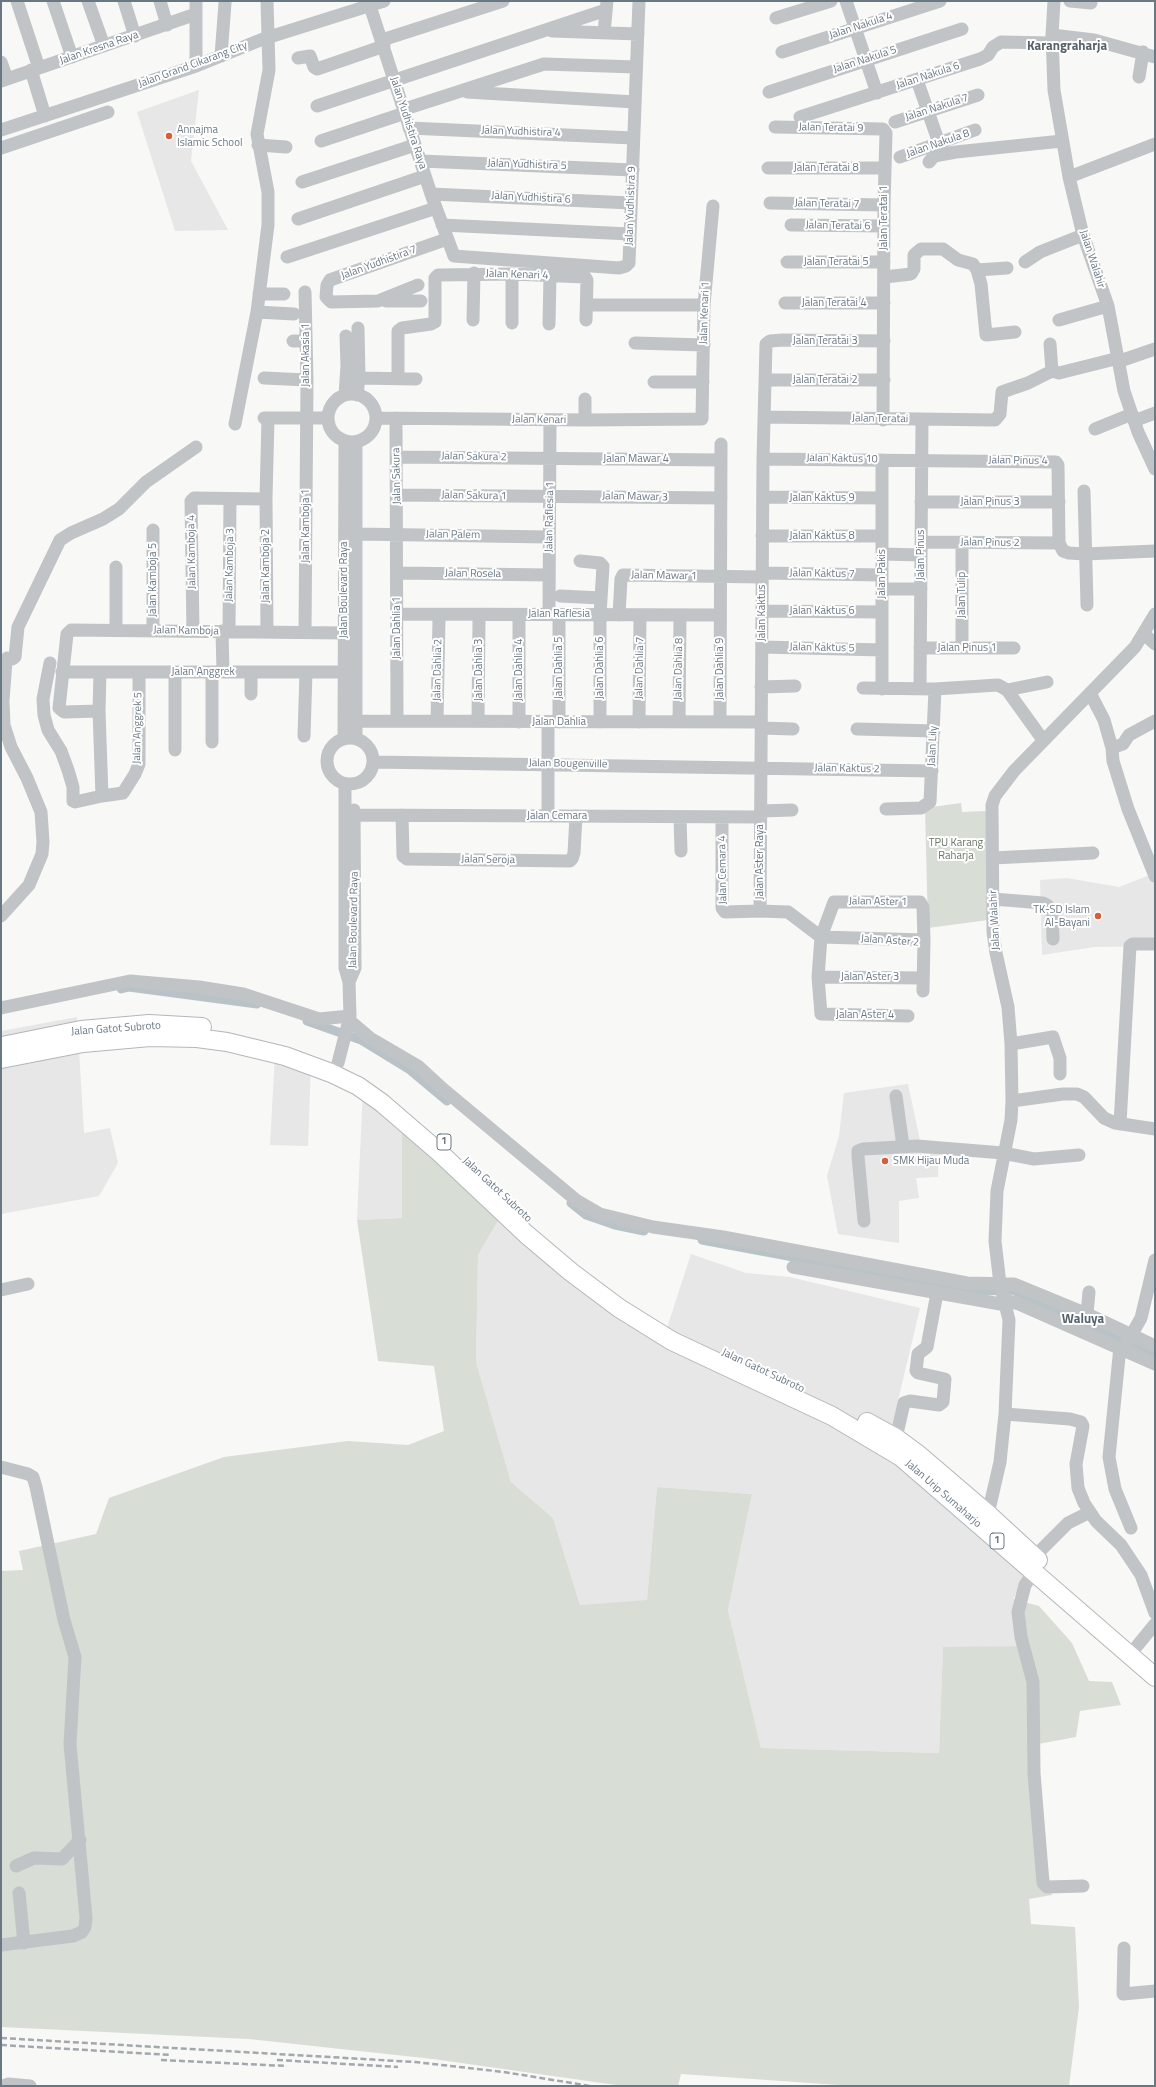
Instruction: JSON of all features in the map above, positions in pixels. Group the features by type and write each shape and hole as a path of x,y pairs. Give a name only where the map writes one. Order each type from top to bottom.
{"highway":[{"name":"Jalan Gatot Subroto","path":"1,1046 81,1030 149,1024 191,1026 230,1031 294,1047 338,1063 370,1080 390,1094 572,1259 625,1299 677,1331 834,1411"},
{"name":"Jalan Gatot Subroto","path":"1,1059 83,1043 150,1037 197,1038 227,1042 264,1050 331,1073 358,1086 382,1103 440,1153 526,1234 571,1272 619,1308 672,1341 834,1411"},
{"name":"Jalan Urip Sumaharjo","path":"834,1411 896,1438 919,1455 988,1514 1034,1564 1155,1677"},
{"name":"Jalan Urip Sumaharjo","path":"834,1411 901,1457 1155,1662"}],"street":[{"path":"17,1 35,69 45,116"},
{"path":"53,1 72,57"},
{"path":"88,1 104,46"},
{"path":"124,1 135,36"},
{"path":"160,1 167,25"},
{"path":"196,1 196,66"},
{"path":"235,424 257,312 268,225 268,192 258,145 258,126 266,93 269,70 265,38 267,1"},
{"name":"Jalan Grand Cikarang City","path":"1,130 196,66 265,38 384,1"},
{"path":"298,58 310,56 314,67 317,69 383,43 503,1"},
{"name":"Jalan Yudhistira 9","path":"619,268 626,266 629,263 633,138 640,1"},
{"path":"776,18 831,1"},
{"path":"846,1 877,93"},
{"name":"Jalan Nakula 4","path":"782,52 940,1"},
{"name":"Jalan Walahir","path":"1054,1 1052,39 1054,90 1069,177 1083,235 1108,306 1124,391 1133,417 1155,467"},
{"path":"1070,1 1091,3"},
{"path":"221,56 225,3"},
{"name":"Jalan Yudhistira Raya","path":"370,6 446,239 454,256 457,258 619,268"},
{"path":"317,106 542,31 606,6 604,33"},
{"name":"Jalan Kresna Raya","path":"4,80 196,14"},
{"name":"Jalan Nakula 5","path":"769,92 865,59 962,29"},
{"path":"542,31 638,34"},
{"name":"Jalan Nakula 6","path":"800,117 980,59 988,55 994,47 1002,42 1052,39 1094,40 1149,55"},
{"path":"1139,77 1149,55"},
{"path":"1,62 4,80"},
{"path":"321,140 459,91 544,64 636,67"},
{"path":"917,80 939,143"},
{"path":"459,91 635,102"},
{"name":"Jalan Nakula 7","path":"895,122 978,95"},
{"path":"1,148 108,112"},
{"name":"Jalan Teratai 9","path":"775,127 883,129 886,133"},
{"name":"Jalan Yudhistira 4","path":"409,128 633,138"},
{"name":"Jalan Nakula 8","path":"900,157 976,130"},
{"name":"Jalan Teratai 1","path":"883,420 885,278 884,168 886,133"},
{"path":"929,162 934,156 956,152 1062,141"},
{"path":"1069,177 1155,144"},
{"path":"258,145 286,147"},
{"path":"302,182 415,145"},
{"name":"Jalan Yudhistira 5","path":"421,161 633,170"},
{"name":"Jalan Teratai 8","path":"768,168 884,168"},
{"path":"298,219 425,176"},
{"name":"Jalan Yudhistira 6","path":"431,194 631,203"},
{"name":"Jalan Teratai 7","path":"770,203 884,205"},
{"name":"Jalan Kenari 1","path":"702,419 704,305 713,206"},
{"path":"287,257 436,208"},
{"path":"442,225 630,234"},
{"name":"Jalan Teratai 6","path":"791,225 884,226"},
{"path":"1025,262 1040,252 1083,235"},
{"name":"Jalan Yudhistira 7","path":"418,286 378,301 331,302 326,297 326,285 330,280 446,239"},
{"path":"885,278 911,274 914,269 914,255 918,251 938,248 943,249 958,260 973,264 977,270 981,284 986,335 1015,332"},
{"name":"Jalan Teratai 5","path":"787,262 884,262"},
{"path":"977,270 1008,268"},
{"path":"473,320 474,273"},
{"name":"Jalan Kenari 4","path":"398,378 398,331 402,328 431,324 435,322 436,276 440,274 474,273 586,277 587,305"},
{"path":"512,274 512,323"},
{"path":"549,324 550,276"},
{"name":"Jalan Akasia 1","path":"305,292 307,380 306,419"},
{"path":"259,294 284,294"},
{"path":"378,301 421,301"},
{"name":"Jalan Teratai 4","path":"785,303 884,304"},
{"path":"586,320 587,305 704,305"},
{"path":"1059,320 1108,306"},
{"path":"257,312 294,314"},
{"path":"351,395 360,378 358,328"},
{"path":"346,336 347,366 351,395"},
{"name":"Jalan Teratai 3","path":"766,344 770,341 783,340 884,341"},
{"path":"293,341 306,341"},
{"path":"635,343 704,345"},
{"name":"Jalan Kaktus","path":"762,768 762,536 766,344"},
{"path":"1050,344 1052,371 1059,373 1155,349"},
{"name":"Jalan Teratai","path":"765,417 883,420 995,420 1000,414 1002,392 1028,383 1052,371"},
{"path":"264,378 307,380"},
{"path":"360,378 416,379"},
{"name":"Jalan Teratai 2","path":"766,380 884,380"},
{"path":"654,382 703,382"},
{"path":"351,395 367,399 374,408 376,418 374,429 367,438 350,442 336,436 330,428 328,418 330,408 336,400 351,395"},
{"path":"585,399 585,420"},
{"path":"1095,429 1133,417 1155,413"},
{"name":"Jalan Kamboja 2","path":"267,632 266,418 306,419"},
{"path":"306,419 328,418"},
{"name":"Jalan Kenari","path":"376,418 550,420 702,419"},
{"name":"Jalan Sakura","path":"396,418 398,535"},
{"name":"Jalan Kamboja 1","path":"305,632 306,419"},
{"name":"Jalan Raflesia 1","path":"550,420 549,576 554,614"},
{"name":"Jalan Pinus","path":"920,689 922,420"},
{"name":"Jalan Boulevard Raya","path":"350,442 356,534 357,721 350,738"},
{"name":"Jalan Boulevard Raya","path":"350,442 344,633 344,672 350,738"},
{"name":"Jalan Dahlia 9","path":"720,722 721,444"},
{"path":"1,916 29,885 35,874 42,854 43,825 35,796 11,747 4,725 4,658 12,659 15,657 18,628 60,540 71,533 103,519 119,509 146,482 196,447"},
{"name":"Jalan Sakura 2","path":"397,457 550,458"},
{"name":"Jalan Mawar 4","path":"550,458 722,460"},
{"name":"Jalan Kaktus 10","path":"763,459 921,460"},
{"name":"Jalan Pakis","path":"882,460 882,689"},
{"name":"Jalan Pinus 4","path":"921,460 1056,462 1058,465 1059,543"},
{"path":"1084,491 1084,554 1087,606"},
{"name":"Jalan Sakura 1","path":"397,495 550,496"},
{"name":"Jalan Mawar 3","path":"550,496 721,498"},
{"name":"Jalan Kaktus 9","path":"763,497 882,498"},
{"name":"Jalan Kamboja 4","path":"193,631 191,501 194,498 266,500"},
{"name":"Jalan Kamboja 3","path":"212,742 218,672 225,632 230,499"},
{"name":"Jalan Pinus 3","path":"921,502 1059,502"},
{"name":"Jalan Kamboja 5","path":"153,530 153,630"},
{"name":"Jalan Palem","path":"356,534 550,536"},
{"name":"Jalan Dahlia 1","path":"397,721 398,535"},
{"name":"Jalan Kaktus 8","path":"762,536 882,536"},
{"name":"Jalan Pinus 2","path":"882,554 962,542 1059,543"},
{"name":"Jalan Tulip","path":"962,542 962,647"},
{"path":"1059,543 1064,551 1069,553 1084,554 1155,551"},
{"name":"Jalan Dahlia 6","path":"580,561 600,563 603,565 600,615 600,722"},
{"path":"116,567 116,630"},
{"name":"Jalan Rosela","path":"398,573 549,576"},
{"name":"Jalan Kaktus 7","path":"721,576 882,575"},
{"name":"Jalan Mawar 1","path":"619,615 621,578 623,576 721,576"},
{"path":"882,588 921,589"},
{"path":"560,596 601,598"},
{"name":"Jalan Kaktus 6","path":"762,611 882,612"},
{"name":"Jalan Raflesia","path":"397,614 720,615"},
{"name":"Jalan Dahlia 5","path":"548,816 548,764 554,722 554,614"},
{"name":"Jalan Walahir","path":"988,1514 1000,1462 1005,1414 1009,1340 994,1241 997,1191 1011,1120 1012,1101 1011,1044 1008,1007 996,953 991,814 995,796 1014,771 1135,647 1155,614"},
{"name":"Jalan Dahlia 7","path":"639,722 640,615"},
{"name":"Jalan Dahlia 8","path":"679,722 680,615"},
{"name":"Jalan Dahlia 2","path":"437,721 439,619"},
{"name":"Jalan Dahlia 3","path":"478,721 479,619"},
{"name":"Jalan Dahlia 4","path":"519,619 519,722"},
{"name":"Jalan Kamboja","path":"62,672 68,632 78,630 344,633"},
{"path":"1144,634 1155,644"},
{"name":"Jalan Kaktus 5","path":"762,647 882,650"},
{"name":"Jalan Pinus 1","path":"920,648 1014,648"},
{"path":"50,663 43,699 44,715 48,730 61,750 73,787 73,801 75,802 102,796 99,711 100,672"},
{"path":"62,672 58,705 60,710 64,712 99,711"},
{"name":"Jalan Anggrek","path":"62,672 344,672"},
{"name":"Jalan Anggrek 5","path":"102,796 123,793 135,774 139,764 139,672"},
{"path":"175,672 176,750"},
{"path":"251,672 251,694"},
{"path":"304,736 306,672"},
{"path":"1008,690 1047,682"},
{"path":"863,688 935,689 998,685 1008,690 1044,740"},
{"path":"762,687 796,686"},
{"name":"Jalan Lily","path":"886,809 921,808 930,802 935,689"},
{"path":"1090,692 1104,720 1112,748 1113,761 1128,809 1155,876"},
{"name":"Jalan Dahlia","path":"357,721 720,722 793,729"},
{"path":"1112,748 1123,744 1129,735 1155,721"},
{"path":"857,729 934,730"},
{"path":"350,738 366,743 372,752 374,762 370,772 364,780 350,784 335,780 328,772 326,762 328,751 331,747 335,743 350,738"},
{"name":"Jalan Bougenville","path":"374,762 762,768"},
{"name":"Jalan Kaktus 2","path":"762,768 932,771"},
{"name":"Jalan Aster Raya","path":"762,768 760,911 788,912 821,937"},
{"name":"Jalan Boulevard Raya","path":"349,982 355,968 354,815 350,784"},
{"name":"Jalan Boulevard Raya","path":"338,1063 350,1021 349,982 345,965 350,784"},
{"name":"Jalan Cemara","path":"354,815 722,817 792,810"},
{"name":"Jalan Seroja","path":"402,815 403,856 408,859 570,861 574,854 576,816"},
{"path":"680,817 681,851"},
{"name":"Jalan Cemara 4","path":"722,817 722,908 725,912 760,911"},
{"path":"993,858 1093,853"},
{"path":"993,899 1043,903 1047,905 1052,912 1053,939"},
{"path":"1,902 15,902"},
{"name":"Jalan Aster 1","path":"821,937 834,902 920,902 923,907 924,940"},
{"path":"818,977 821,937"},
{"name":"Jalan Aster 2","path":"821,937 924,940 923,984"},
{"path":"1120,1124 1130,946 1132,944 1155,944"},
{"name":"Jalan Aster 3","path":"818,977 923,984"},
{"name":"Jalan Aster 4","path":"818,977 820,1012 823,1015 908,1016"},
{"path":"1,1008 130,981 198,987 243,994 319,1019 350,1021 370,1038 418,1066 443,1089 576,1200 600,1214 646,1226 723,1237 924,1283 966,1291 1003,1294 1019,1304 1126,1344 1155,1346"},
{"path":"1011,1044 1053,1037 1060,1058 1060,1074"},
{"path":"1012,1101 1063,1094 1077,1094 1084,1097 1104,1118 1120,1124 1155,1129"},
{"path":"896,1096 903,1146"},
{"path":"864,1221 858,1151 866,1148 917,1146 1004,1153 1034,1159 1079,1155"},
{"path":"1131,1528 1115,1489 1109,1457 1126,1344 1144,1307 1155,1260"},
{"path":"793,1267 924,1283 937,1293 966,1291 1003,1294 1014,1284 1087,1314 1155,1364"},
{"path":"1,1290 28,1284"},
{"path":"1087,1314 1089,1292"},
{"path":"896,1438 904,1403 910,1401 939,1405 943,1402 945,1379 918,1373 916,1371 918,1354 927,1347 937,1293"},
{"path":"1005,1414 1070,1419 1081,1422 1083,1426 1076,1464 1078,1488 1090,1512 1104,1531 1113,1537 1129,1556 1141,1575 1155,1613"},
{"path":"1,1467 28,1474 32,1478 36,1487 64,1620 74,1653 70,1744 85,1893 85,1927 82,1932 73,1936 1,1945"},
{"path":"1083,1886 1047,1887 1043,1883 1034,1773 1033,1682 1021,1637 1018,1612 1024,1589 1034,1564 1068,1523 1090,1512"},
{"path":"1137,1646 1155,1624"},
{"path":"16,1866 34,1858 62,1859 80,1840"},
{"path":"19,1893 24,1943"},
{"path":"1124,1948 1123,1994 1155,1991"},
{"path":"3,2086 8,2084 30,2086"}],"shaded area":[{"name":"Annajma Islamic School","path":"199,90 191,161 228,230 175,231 137,112"},
{"name":"TK-SD Islam Al-Bayani","path":"1155,873 1155,946 1094,947 1042,955 1040,880 1067,878 1119,887"},
{"path":"77,1017 84,1133 110,1128 118,1163 99,1196 1,1214 1,1031"},
{"path":"275,1054 311,1063 308,1146 270,1145"},
{"name":"SMK Hijau Muda","path":"908,1084 921,1145 939,1144 938,1177 916,1178 919,1198 899,1201 899,1243 838,1234 827,1176 839,1136 844,1093"},
{"path":"363,1088 405,1109 402,1131 402,1218 357,1220"},
{"path":"502,1214 664,1337 691,1254 746,1273 790,1277 920,1308 887,1447 1030,1568 1013,1599 1022,1646 943,1648 939,1753 761,1748 728,1610 752,1494 657,1487 647,1601 580,1605 553,1518 511,1482 476,1362 478,1255"}],"green space":[{"name":"TPU Karang Raharja","path":"961,803 962,812 986,811 988,920 928,928 925,808"},
{"path":"402,1131 502,1214 478,1255 476,1362 511,1482 553,1518 580,1605 647,1600 657,1487 752,1494 728,1610 761,1748 939,1753 943,1647 1022,1646 1013,1599 1039,1606 1072,1643 1089,1681 1112,1682 1121,1705 1080,1711 1076,1737 1038,1744 1041,1824 1052,1895 1029,1899 1031,1924 1075,1927 1079,2007 1069,2086 853,2086 681,2074 678,2086 623,2086 433,2059 249,2039 1,2027 1,1571 23,1570 19,1551 96,1534 109,1498 224,1457 348,1441 408,1445 444,1431 434,1366 378,1361 357,1220 402,1218"}],"waterway":[{"path":"121,989 129,987 257,1004"},
{"path":"307,1021 361,1040 410,1070 447,1101"},
{"path":"571,1203 586,1215 615,1225 644,1231"},
{"path":"702,1240 949,1286 985,1291 1012,1290 1155,1353"}],"railway":[{"path":"1,2038 415,2062 504,2072 590,2086"},
{"path":"1,2045 171,2055"},
{"path":"161,2060 287,2066"},
{"path":"277,2060 398,2067"}],"place":[{"name":"Annajma Islamic School","path":"169,136"},
{"name":"TK-SD Islam Al-Bayani","path":"1098,916"},
{"name":"SMK Hijau Muda","path":"885,1161"}],"district":[{"name":"Karangraharja","path":"1067,47"},
{"name":"Waluya","path":"1083,1320"}]}
